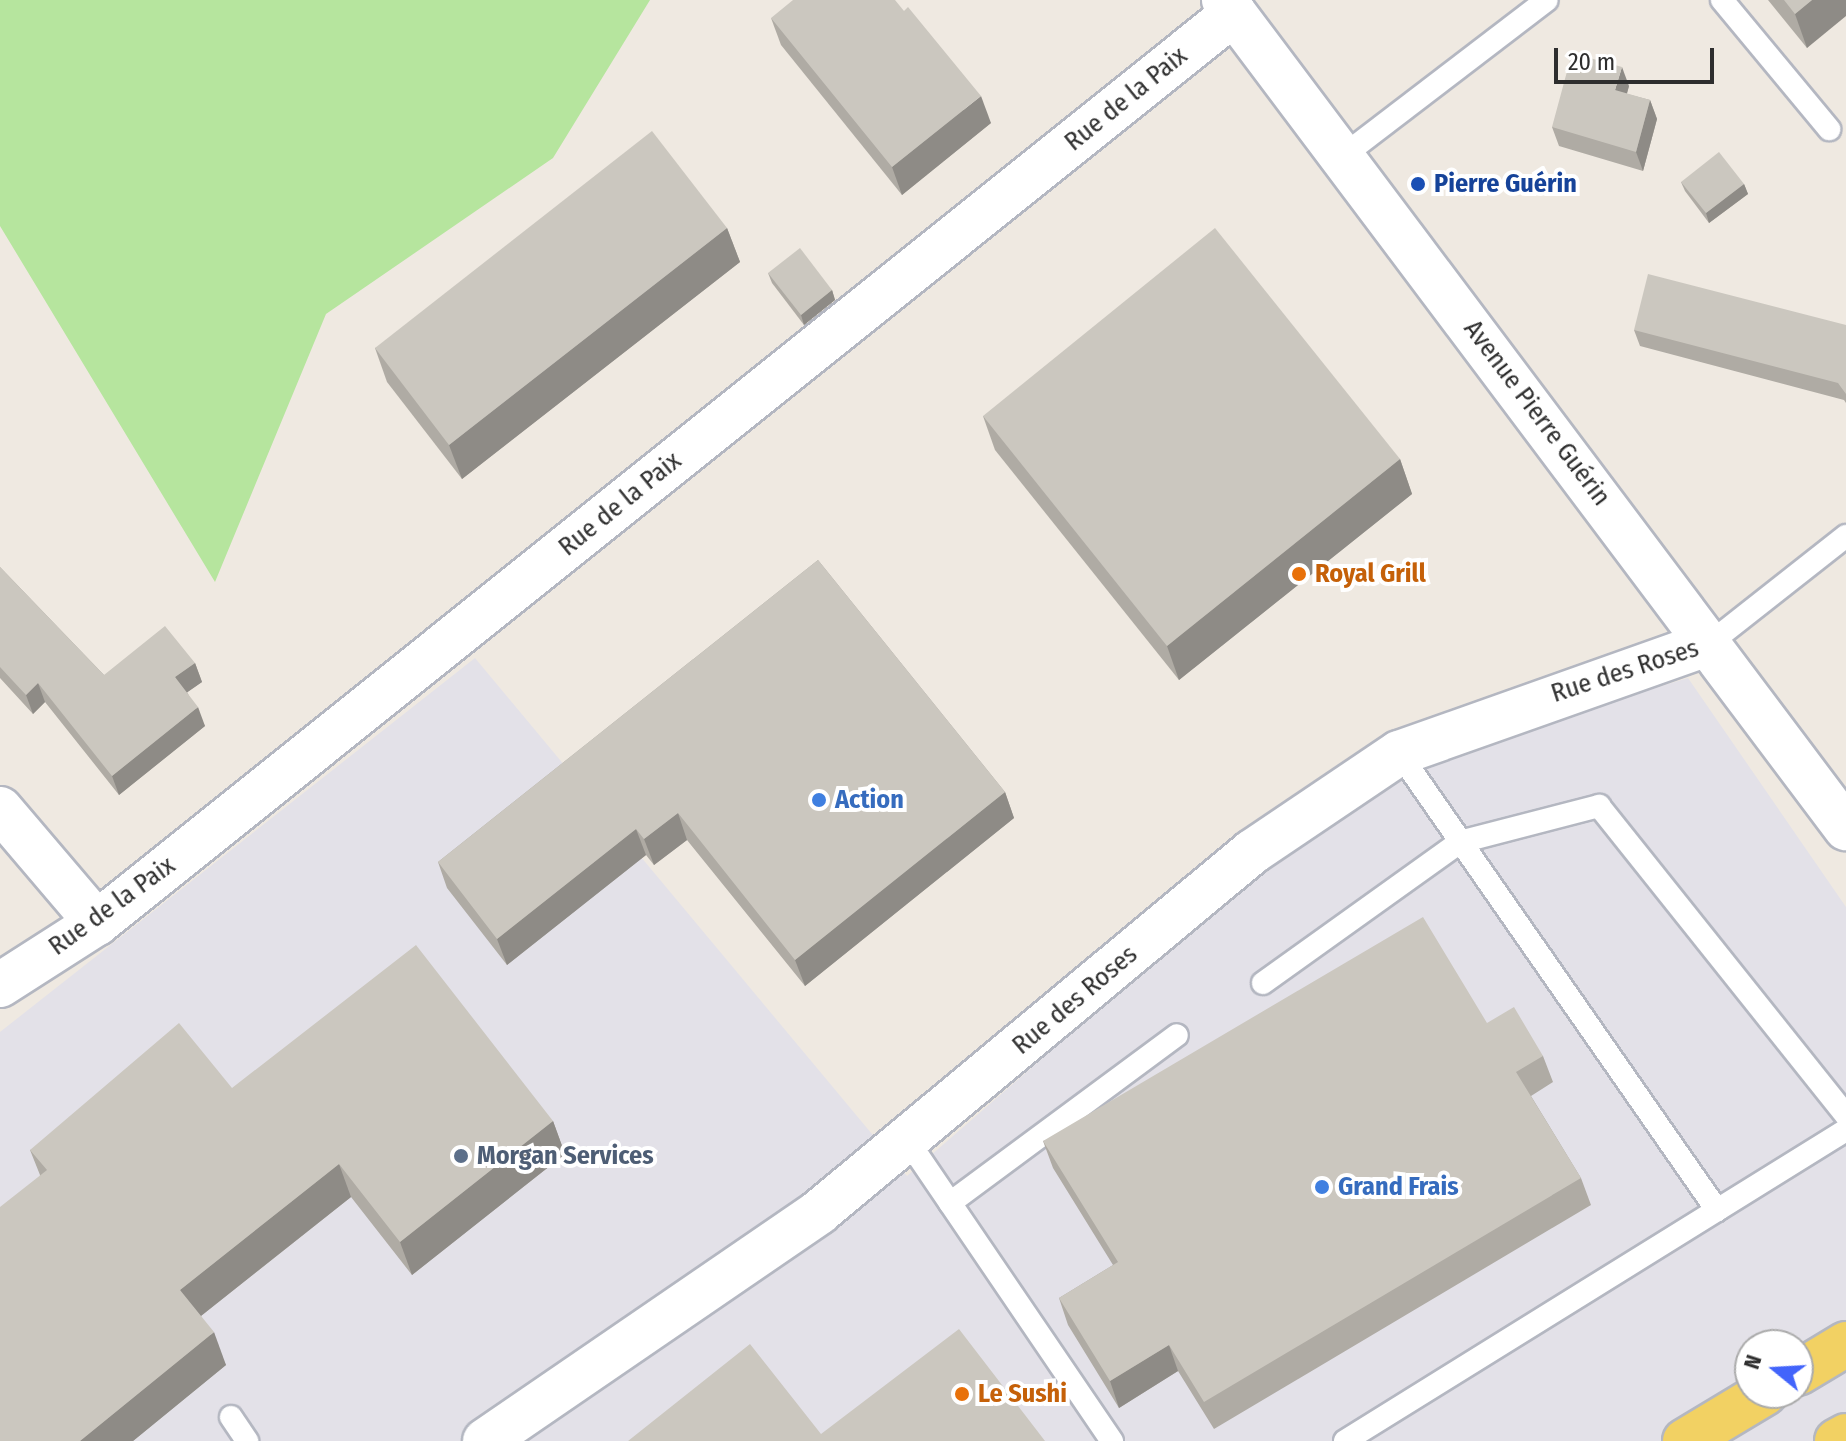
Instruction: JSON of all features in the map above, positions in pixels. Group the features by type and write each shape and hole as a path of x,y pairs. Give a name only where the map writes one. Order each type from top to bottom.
{"main road":[{"path":"1814,1363 1846,1344"},
{"path":"1685,1441 1738,1409"},
{"path":"1837,1441 1846,1436"}],"street":[{"name":"Avenue Pierre Guérin","path":"1229,7 1344,155 1846,828"},
{"name":"Rue de la Paix","path":"0,985 97,923 1229,7"},
{"name":"Rue des Roses","path":"485,1441 738,1270 908,1141 1252,852 1399,753 1710,643"},
{"path":"0,809 97,923"}],"lane":[{"path":"1344,155 1547,0"},
{"path":"1722,0 1829,129"},
{"path":"1710,643 1846,536"},
{"path":"1399,753 1717,1210"},
{"path":"1263,983 1460,842 1599,806 1846,1115"},
{"path":"950,1203 1177,1035"},
{"path":"1345,1441 1846,1130"},
{"path":"908,1141 1112,1441"},
{"path":"231,1417 247,1441"}],"shaded area":[{"path":"475,658 907,1176 1214,909 1433,755 1688,678 1846,907 1846,1441 0,1441 0,1032"}],"green space":[{"path":"0,0 650,0 553,158 326,314 215,582 0,226"}],"building":[{"path":"793,0 895,0 904,11 908,7 981,96 892,167 771,18"},
{"path":"1784,0 1812,0 1795,14"},
{"path":"1572,53 1622,67 1615,90 1650,100 1636,152 1552,127"},
{"path":"652,131 727,228 449,445 375,348"},
{"path":"1719,152 1744,184 1706,213 1681,182"},
{"path":"1215,228 1400,459 1167,646 983,416"},
{"path":"800,248 832,290 801,315 768,273"},
{"path":"1648,274 1846,325 1846,394 1838,383 1634,330"},
{"name":"Action","path":"818,560 1005,792 795,960 678,813 644,839 636,829 497,939 438,862"},
{"path":"0,567 104,675 165,626 195,663 175,677 198,707 112,776 38,683 26,695 0,667"},
{"name":"Grand Frais","path":"1423,917 1487,1023 1514,1007 1543,1056 1516,1072 1581,1178 1204,1402 1169,1345 1110,1381 1059,1298 1118,1262 1043,1141"},
{"path":"416,945 553,1121 400,1242 339,1164 180,1290 214,1332 80,1441 0,1441 0,1207 47,1170 30,1150 179,1023 232,1088"},
{"path":"959,1329 1045,1441 628,1441 750,1344 821,1434"}],"place":[{"name":"Pierre Guérin","path":"1418,184"},
{"name":"Royal Grill","path":"1299,574"},
{"name":"Action","path":"819,800"},
{"name":"Morgan Services","path":"461,1156"},
{"name":"Grand Frais","path":"1322,1187"},
{"name":"Le Sushi","path":"962,1394"}]}
